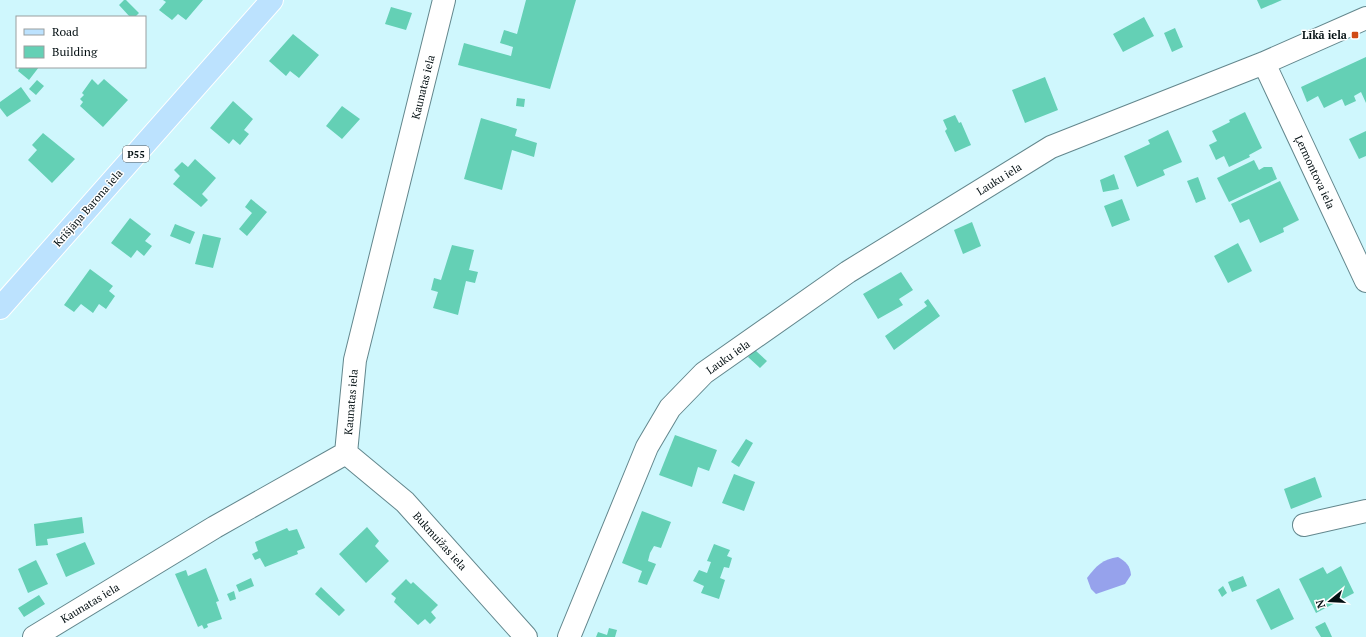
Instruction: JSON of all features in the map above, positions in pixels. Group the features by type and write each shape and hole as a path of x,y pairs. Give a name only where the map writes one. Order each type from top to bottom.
{"main road":[{"name":"Krišjāņa Barona iela","path":"0,308 272,0"}],"street":[{"name":"Kaunatas iela","path":"34,637 215,526 346,453 355,360 444,0"},
{"name":"Lauku iela","path":"569,637 646,447 670,408 704,373 848,272 1051,146 1264,63 1366,18"},
{"name":"Ļermontova iela","path":"1264,63 1366,281"},
{"name":"Bukmuižas iela","path":"346,453 404,502 526,637"},
{"path":"1304,525 1366,512"}],"water":[{"path":"1118,557 1127,564 1131,575 1125,584 1096,594 1091,589 1087,578 1104,561"}],"building":[{"path":"126,0 139,13 136,16 129,16 119,5"},
{"path":"163,0 203,0 186,20 178,14 172,20 159,10 166,2"},
{"path":"526,0 576,0 550,89 458,65 464,43 511,56 513,47 500,43 504,30 517,34"},
{"path":"1257,0 1282,0 1261,9"},
{"path":"391,7 412,13 406,30 385,24"},
{"path":"1144,17 1154,36 1123,52 1113,34"},
{"path":"1175,28 1183,47 1172,52 1164,33"},
{"path":"293,34 319,55 299,78 290,71 286,76 269,61"},
{"path":"1366,57 1366,103 1361,92 1354,96 1356,101 1345,106 1342,99 1324,108 1318,96 1307,102 1301,87"},
{"path":"20,68 38,68 29,80 18,71"},
{"path":"1045,77 1058,110 1025,123 1012,90"},
{"path":"92,79 98,85 104,79 128,100 103,127 80,106 83,102 80,99 84,95 82,93"},
{"path":"37,80 44,86 36,95 29,89"},
{"path":"21,87 31,101 7,117 0,108 0,102"},
{"path":"517,98 525,99 524,107 516,106"},
{"path":"233,101 253,119 244,130 249,134 240,145 233,139 229,144 210,128"},
{"path":"342,106 360,119 342,139 326,126"},
{"path":"1245,112 1262,148 1249,155 1250,157 1229,167 1224,156 1216,160 1209,145 1217,141 1212,131"},
{"path":"955,115 959,123 961,122 971,145 955,152 945,131 947,129 943,120"},
{"path":"481,118 517,129 515,136 537,143 534,157 512,150 502,190 464,179"},
{"path":"1168,130 1182,162 1163,170 1165,175 1137,187 1124,156 1150,144 1148,140"},
{"path":"1366,131 1366,156 1359,159 1349,139"},
{"path":"43,133 75,159 52,183 28,160 37,150 32,145"},
{"path":"195,159 216,178 202,194 208,200 201,207 173,184 180,176 174,170 182,162 188,167"},
{"path":"1254,160 1259,170 1264,167 1272,167 1277,179 1229,202 1217,178"},
{"path":"1114,174 1119,189 1103,192 1100,180"},
{"path":"1198,177 1206,199 1196,203 1187,181"},
{"path":"1280,181 1299,220 1283,228 1284,232 1260,243 1249,219 1240,223 1231,204"},
{"path":"251,199 267,212 247,236 239,229 252,213 245,207"},
{"path":"1122,199 1130,220 1112,227 1104,206"},
{"path":"130,218 151,234 145,241 152,246 144,256 137,250 131,258 111,243"},
{"path":"972,222 981,246 963,254 954,230"},
{"path":"175,224 195,232 190,244 170,236"},
{"path":"203,234 221,238 213,268 195,264"},
{"path":"1238,243 1252,271 1228,283 1214,256"},
{"path":"452,245 474,250 469,270 478,272 475,283 466,281 458,315 433,308 438,292 431,290 434,278 441,280"},
{"path":"90,269 113,286 109,291 115,296 106,309 99,304 93,313 81,304 74,312 64,305"},
{"path":"901,272 913,290 899,299 903,305 878,319 863,294"},
{"path":"928,299 940,316 894,350 885,336 927,306 924,302"},
{"path":"755,350 767,361 760,368 748,357"},
{"path":"675,435 717,450 709,471 698,467 692,487 659,475"},
{"path":"746,439 753,443 739,467 731,462"},
{"path":"734,474 755,482 744,511 722,503"},
{"path":"1315,477 1322,497 1291,509 1284,489"},
{"path":"642,511 671,522 661,548 654,546 650,553 648,561 656,564 647,585 638,582 642,571 622,563"},
{"path":"82,517 84,533 47,539 48,545 36,546 34,524"},
{"path":"367,527 379,541 375,546 389,561 366,583 339,554"},
{"path":"287,528 289,531 297,529 305,548 297,551 298,554 265,567 260,558 255,560 252,554 258,551 255,542"},
{"path":"85,542 95,564 66,577 56,554"},
{"path":"714,544 730,550 727,556 732,558 729,568 724,567 720,578 725,580 719,599 701,593 704,586 693,581 699,570 707,573 711,562 707,561"},
{"path":"36,560 48,584 28,593 18,569"},
{"path":"1341,566 1354,593 1316,613 1299,579 1323,567 1327,574"},
{"path":"206,568 219,601 216,602 222,619 207,624 208,627 204,629 202,625 198,627 175,574 186,570 188,576"},
{"path":"1243,576 1247,586 1232,592 1228,582"},
{"path":"251,578 254,586 239,592 236,585"},
{"path":"406,579 411,584 413,582 438,605 431,612 436,618 430,624 425,619 418,625 394,602 396,598 391,594"},
{"path":"1223,586 1227,593 1222,597 1218,590"},
{"path":"321,587 345,610 339,616 315,594"},
{"path":"1279,588 1294,619 1271,630 1256,600"},
{"path":"234,591 236,599 230,601 227,594"},
{"path":"39,595 45,604 24,617 18,608"},
{"path":"1325,622 1332,637 1321,637 1315,627"},
{"path":"609,628 617,630 615,637 596,637 598,632 607,635"}],"place":[{"name":"Līkā iela","path":"1355,35"}]}
